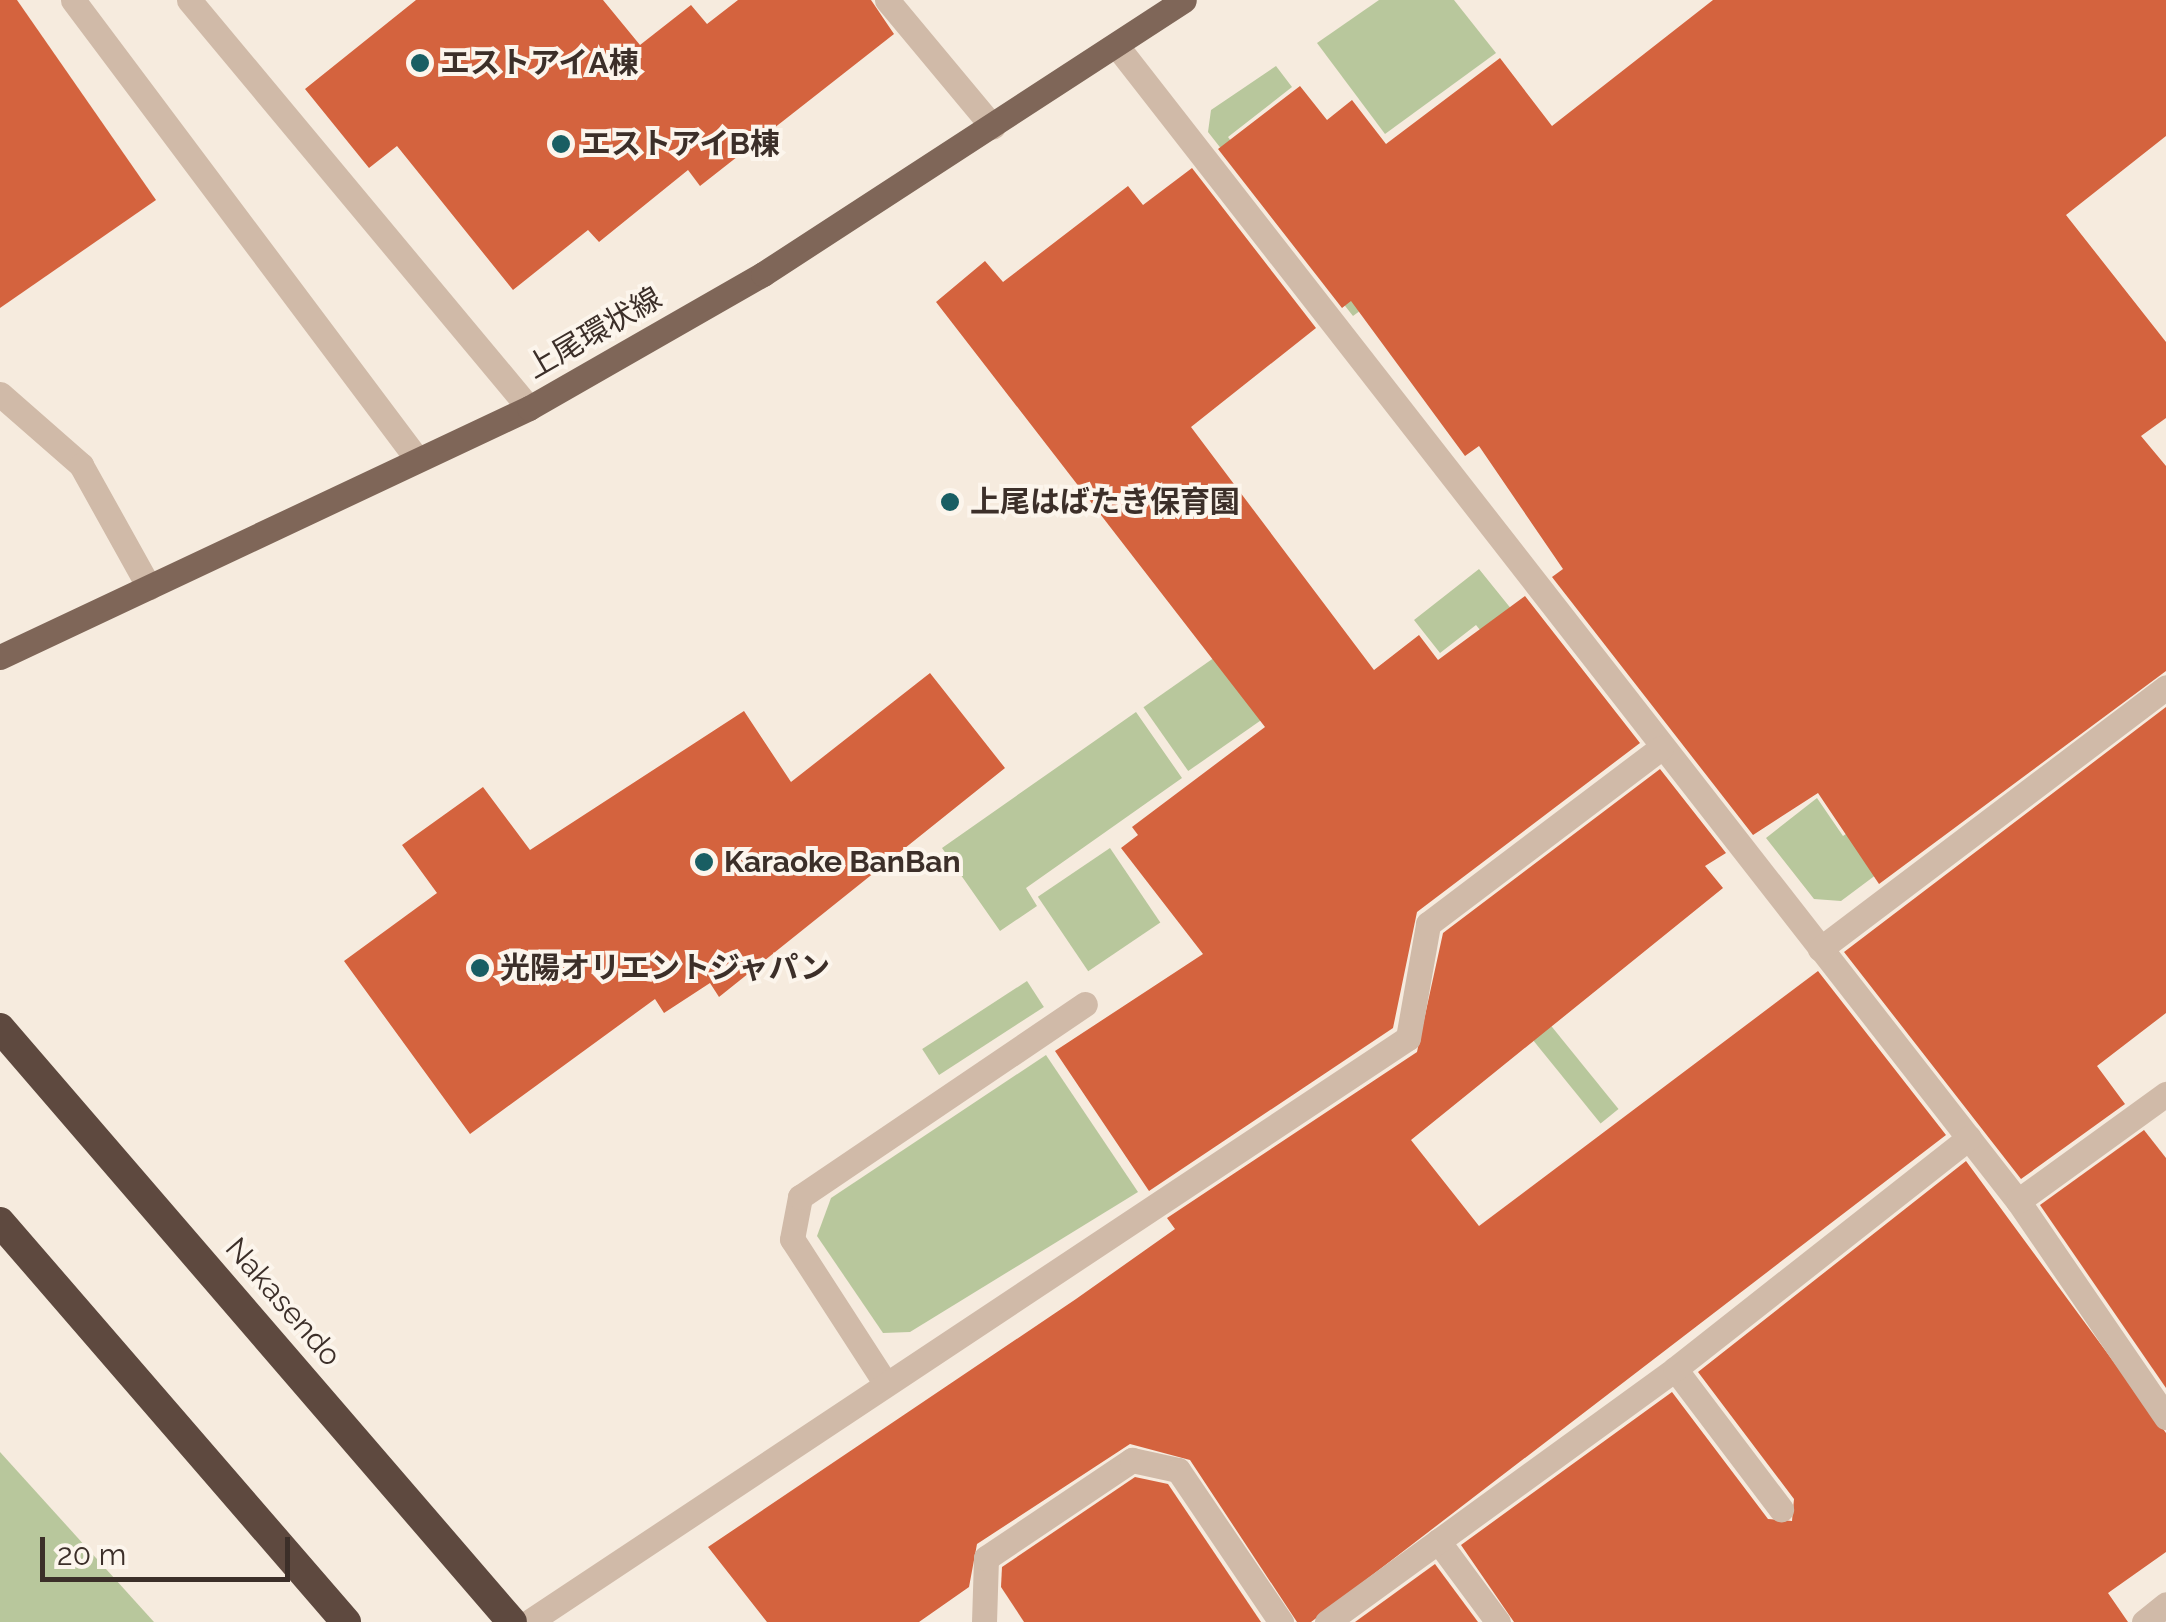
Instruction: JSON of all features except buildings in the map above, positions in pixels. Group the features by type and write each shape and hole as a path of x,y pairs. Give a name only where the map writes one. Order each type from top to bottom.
{"highway":[{"name":"Nakasendo","path":"0,1028 512,1622"},
{"path":"0,1222 346,1622"}],"main road":[{"name":"上尾環状線","path":"0,658 528,408 993,127 1184,0"}],"street":[{"path":"72,0 417,459"},
{"path":"189,0 528,408"},
{"path":"887,0 993,127"},
{"path":"1116,45 2018,1201 2166,1417"},
{"path":"0,394 81,465 148,587"},
{"path":"1820,949 2166,688"},
{"path":"529,1622 884,1381 1408,1038 1428,924 1661,748"},
{"path":"884,1381 792,1239 800,1198 1085,1004"},
{"path":"2018,1201 2166,1094"},
{"path":"1327,1622 1675,1369 1969,1138"},
{"path":"1675,1369 1781,1509"},
{"path":"984,1622 986,1558 1132,1460 1178,1470 1281,1622"},
{"path":"1438,1542 1498,1622"},
{"path":"2144,1622 2166,1604"}],"green space":[{"path":"1379,0 1454,0 1496,53 1385,134 1317,43"},
{"path":"1276,66 1292,87 1228,137 1324,265 1460,237 1353,316 1208,132 1211,110"},
{"path":"1479,569 1587,703 1559,727 1476,625 1440,653 1414,620"},
{"path":"1218,655 1263,719 1188,771 1143,707"},
{"path":"1136,712 1182,778 1026,888 1037,906 1000,931 942,848"},
{"path":"2051,744 1841,901 1814,899 1766,838 1817,798 1843,836 1972,746"},
{"path":"1110,848 1160,923 1088,971 1038,897"},
{"path":"1027,981 1044,1007 939,1075 922,1049"},
{"path":"1531,1001 1618,1109 1601,1123 1513,1015"},
{"path":"1046,1055 1138,1192 910,1332 883,1333 817,1236 831,1198"},
{"path":"0,1452 154,1622 0,1622"}],"place":[{"name":"エストアイA棟","path":"420,63"},
{"name":"エストアイB棟","path":"561,144"},
{"name":"上尾はばたき保育園","path":"950,502"},
{"name":"Karaoke BanBan","path":"704,862"},
{"name":"光陽オリエントジャパン","path":"480,968"}]}
